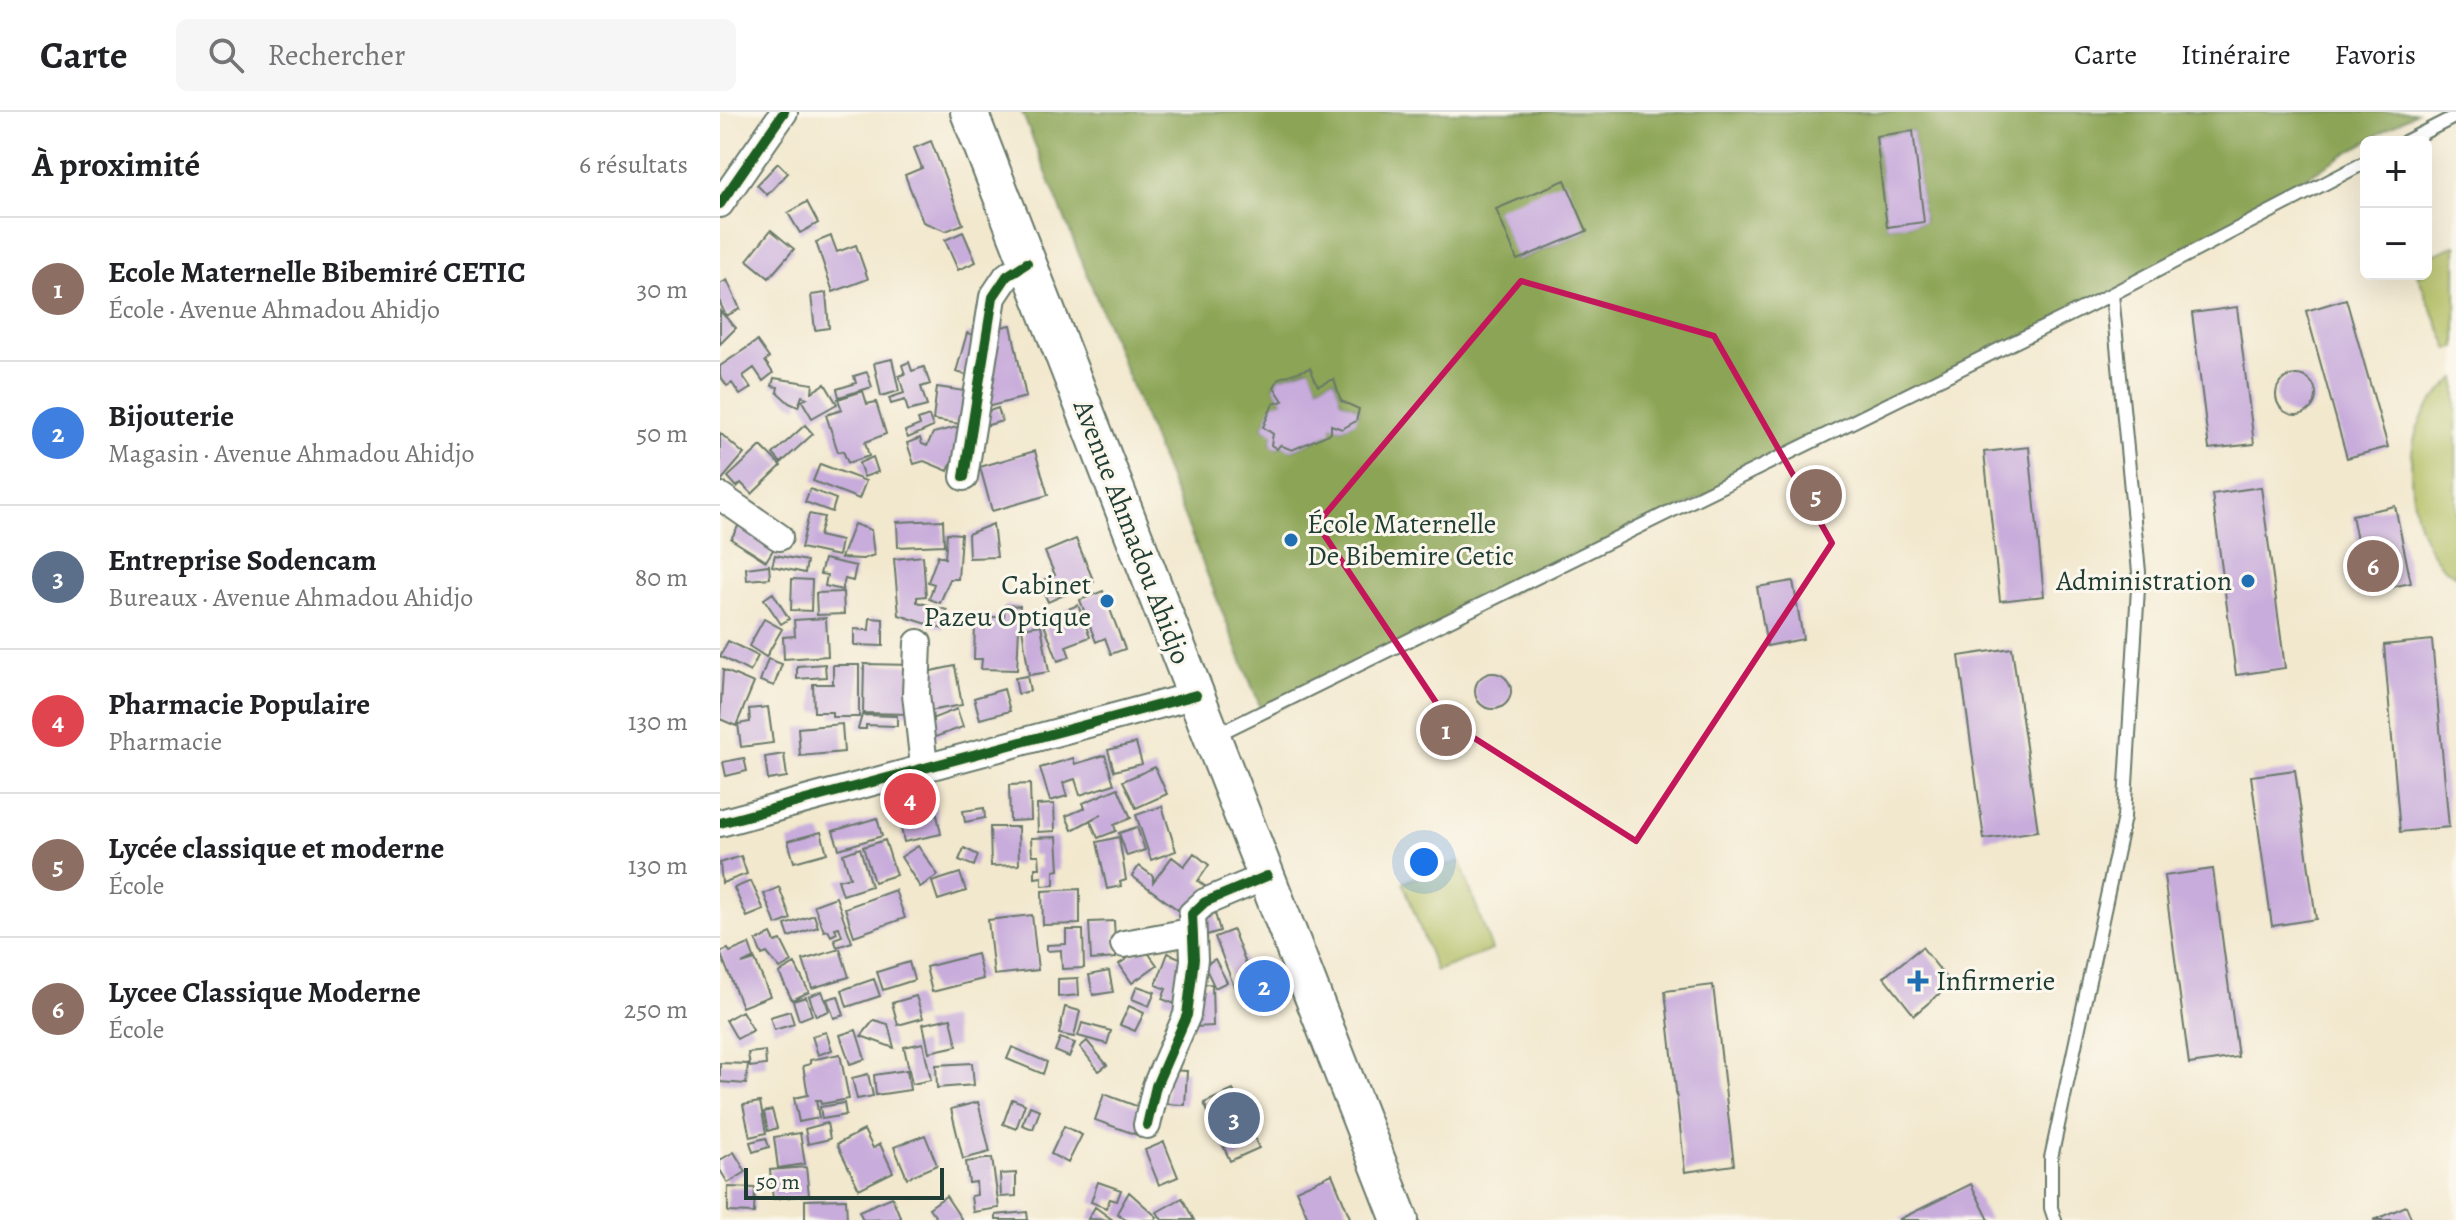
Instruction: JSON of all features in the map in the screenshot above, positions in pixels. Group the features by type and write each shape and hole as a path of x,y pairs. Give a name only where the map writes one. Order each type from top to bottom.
{"main road":[{"name":"Avenue Ahmadou Ahidjo","path":"969,112 1400,1220"}],"street":[{"path":"720,204 784,112"},
{"path":"964,477 993,297 1007,276 1027,263"},
{"path":"720,496 779,537"},
{"path":"918,643 916,694 924,766"},
{"path":"720,823 1196,695"},
{"path":"1147,1125 1156,1086 1187,1015 1194,959 1190,932 1192,914 1205,902 1267,876"},
{"path":"1124,944 1190,932"}],"lane":[{"path":"2417,136 2456,116"},
{"path":"1212,737 2112,294 2360,165"},
{"path":"2055,1220 2051,1208 2051,1158 2124,817 2138,602 2139,572 2112,294"}],"highlighted area":[{"path":"1521,281 1714,336 1832,543 1636,841 1449,722 1317,524"}],"green space":[{"path":"1022,112 2416,112 2376,136 2360,136 2360,145 2109,295 1264,716","holes":["1913,131 1924,222 1887,227 1876,136","1497,210 1587,231 1518,260","1309,368 1318,386 1334,379 1341,401 1359,409 1355,421 1342,429 1331,425 1330,433 1292,450 1280,445 1277,449 1271,445 1273,434 1263,427 1273,405 1283,401 1274,386 1279,378"]},
{"path":"2456,245 2456,347 2449,350 2420,280 2432,280 2432,255"},
{"path":"2456,378 2456,576 2441,565 2421,530 2415,509 2411,465 2421,420 2444,388"},
{"path":"1460,861 1492,950 1436,971 1403,882"}],"building":[{"path":"1913,131 1924,222 1887,227 1876,136"},
{"path":"931,141 963,224 946,231 923,222 905,175 922,168 914,148"},
{"path":"778,163 788,173 767,195 757,185"},
{"path":"1565,180 1587,231 1517,260 1496,209"},
{"path":"807,202 818,223 800,233 788,213"},
{"path":"771,230 794,249 769,278 747,260"},
{"path":"963,232 976,262 958,270 945,240"},
{"path":"831,236 837,252 856,245 868,279 833,292 816,242"},
{"path":"727,280 740,309 726,316 720,303 720,284"},
{"path":"826,293 829,328 815,330 811,295"},
{"path":"2346,299 2388,447 2347,458 2306,311"},
{"path":"2237,307 2254,444 2209,449 2192,313"},
{"path":"720,311 736,328 720,344"},
{"path":"1011,325 1026,397 979,409 984,370 995,368 987,330"},
{"path":"967,333 985,338 975,377 956,372"},
{"path":"757,341 769,358 765,361 773,373 763,381 754,368 743,376 751,388 740,395 732,383 727,386 720,376 720,366"},
{"path":"892,359 899,391 881,396 874,363"},
{"path":"909,362 912,371 924,367 930,384 921,387 927,406 908,411 905,400 891,404 889,398 904,393 899,376 905,374 902,365"},
{"path":"1310,368 1318,386 1334,379 1341,401 1359,409 1356,421 1342,429 1331,425 1331,433 1292,450 1280,445 1277,449 1271,445 1273,434 1263,427 1273,404 1283,401 1274,387 1279,378"},
{"path":"867,372 872,387 839,397 837,389 856,383 854,376"},
{"path":"2296,375 2310,381 2316,395 2310,409 2296,415 2282,409 2276,395 2282,381"},
{"path":"774,378 813,384 812,392 825,384 837,404 812,418 802,401 807,398 802,396 798,407 789,403 777,392 778,387 772,386"},
{"path":"937,387 972,392 967,425 933,420"},
{"path":"863,391 867,404 876,402 886,434 865,442 869,456 848,463 843,451 838,452 826,415 842,410 838,399"},
{"path":"998,408 1002,421 978,428 974,416"},
{"path":"929,416 933,427 908,438 905,431 920,425 918,420"},
{"path":"805,425 813,434 781,463 773,454"},
{"path":"957,427 969,432 959,443 948,471 924,461 914,464 907,443 920,438 922,444 927,446 933,433"},
{"path":"720,433 744,454 720,482"},
{"path":"761,446 781,466 752,494 741,483 737,487 728,477"},
{"path":"2029,447 2044,596 2000,601 1984,452"},
{"path":"1035,451 1048,495 992,511 980,467"},
{"path":"873,457 878,472 864,477 859,463"},
{"path":"820,464 866,481 859,499 813,481"},
{"name":"Administration","path":"2261,487 2285,668 2236,675 2212,494"},
{"path":"810,489 836,499 832,512 805,502"},
{"path":"2395,506 2411,583 2367,592 2352,515"},
{"path":"809,514 824,517 819,536 841,541 838,556 801,548"},
{"path":"943,520 944,545 898,547 897,522"},
{"path":"740,523 776,545 766,561 731,539"},
{"path":"854,524 871,530 874,555 863,559 841,558"},
{"path":"993,524 997,557 969,558 968,534"},
{"path":"947,533 961,534 958,579 950,579 940,603 929,599 934,584 928,582 938,555 945,558"},
{"path":"1076,539 1094,582 1048,602 1039,582 1055,575 1045,552"},
{"path":"775,555 807,561 805,573 772,566"},
{"path":"923,556 926,596 917,597 917,602 947,610 943,629 899,615 894,559"},
{"path":"824,559 856,566 853,581 845,579 842,590 825,586 827,575 820,574"},
{"path":"769,565 770,578 747,580 746,568"},
{"path":"792,579 812,580 811,611 791,610"},
{"path":"1793,581 1803,639 1767,646 1757,587"},
{"path":"1103,591 1125,649 1111,654 1105,638 1096,642 1080,600"},
{"path":"843,592 844,614 817,615 816,593"},
{"path":"773,593 789,619 781,624 764,599"},
{"path":"1005,605 1020,606 1017,670 981,669 982,659 974,659 975,623 987,624 987,617 1004,617"},
{"path":"1078,605 1090,637 1066,646 1070,657 1058,661 1042,619"},
{"path":"826,618 828,656 784,659 783,637 795,636 794,620"},
{"path":"870,618 883,619 883,646 854,645 854,629 869,630"},
{"path":"764,619 782,629 766,657 749,646"},
{"path":"1041,625 1049,672 1029,675 1022,628"},
{"path":"2432,640 2449,827 2400,832 2384,645"},
{"path":"728,641 758,656 750,672 720,656"},
{"path":"2012,648 2038,831 1984,839 1959,656"},
{"path":"768,659 782,664 774,686 760,681"},
{"path":"825,664 826,677 797,679 797,666"},
{"path":"864,664 912,665 911,714 863,713"},
{"path":"833,665 859,665 859,717 832,717 832,712 814,712 813,684 833,684"},
{"path":"955,666 962,705 924,712 917,674"},
{"path":"723,670 754,683 736,726 720,719"},
{"path":"1493,673 1506,678 1511,691 1506,704 1493,709 1480,704 1475,691 1480,678"},
{"path":"1027,676 1030,691 1018,694 1015,678"},
{"path":"1004,689 1010,711 980,719 974,698"},
{"path":"768,707 773,743 741,747 738,724 750,722 749,709"},
{"path":"957,709 963,727 927,740 921,723"},
{"path":"1446,712 1458,716 1462,728 1458,740 1446,744 1434,740 1430,728 1434,716"},
{"path":"862,715 897,716 897,726 866,725 866,729 858,729"},
{"path":"842,724 844,752 800,756 798,728"},
{"path":"1136,743 1142,764 1114,771 1108,750"},
{"path":"784,754 787,777 768,780 765,757"},
{"path":"1105,755 1114,784 1080,795 1075,779 1063,783 1067,796 1050,801 1040,768 1073,758 1075,764"},
{"path":"744,758 747,771 726,776 723,762"},
{"path":"1155,767 1167,794 1136,808 1123,781"},
{"path":"2295,770 2316,919 2272,926 2251,776"},
{"path":"1030,784 1031,820 1010,821 1009,785"},
{"path":"1118,788 1131,818 1114,825 1116,831 1098,838 1090,820 1072,830 1066,816 1085,808 1083,803"},
{"path":"934,800 941,834 904,842 897,808"},
{"path":"1054,804 1055,831 1038,832 1037,805"},
{"path":"1162,806 1176,851 1151,860 1136,815"},
{"path":"984,808 985,818 965,822 963,811"},
{"path":"877,818 882,836 839,849 833,831"},
{"path":"990,827 1018,827 1019,865 991,866"},
{"path":"1137,827 1145,850 1127,856 1119,833"},
{"path":"821,832 827,853 794,862 788,841"},
{"path":"1057,837 1059,870 1054,871 1054,885 1042,886 1042,877 1035,878 1035,868 1040,868 1039,855 1032,855 1031,838"},
{"path":"1119,837 1126,880 1120,882 1121,886 1107,889 1097,842"},
{"path":"885,840 896,875 874,882 863,847"},
{"path":"918,846 938,875 920,887 901,857"},
{"path":"860,848 871,886 843,895 838,880 850,877 843,854"},
{"path":"964,848 978,855 974,866 959,860"},
{"path":"1194,853 1209,865 1198,881 1206,887 1185,915 1132,876 1139,866 1153,876 1153,882 1172,857 1184,866"},
{"path":"741,856 747,874 722,883 720,863"},
{"path":"2213,869 2238,1057 2189,1064 2164,876"},
{"path":"960,873 966,891 938,900 932,882"},
{"path":"751,881 764,910 747,917 734,888"},
{"path":"779,887 791,919 776,925 764,894"},
{"path":"1080,889 1080,924 1043,925 1042,891"},
{"path":"895,890 905,918 854,936 845,908"},
{"path":"836,897 852,942 837,947 834,939 842,936 839,927 835,928 837,933 831,936 828,930 824,931 814,905"},
{"path":"1214,910 1220,931 1200,937 1194,917"},
{"path":"814,915 818,927 789,937 785,925"},
{"path":"1032,915 1038,970 994,975 988,920"},
{"path":"1114,921 1116,958 1091,960 1089,922"},
{"path":"1066,930 1083,930 1084,968 1062,969 1061,950 1047,951 1047,945 1066,944"},
{"path":"1233,930 1253,982 1235,989 1215,937"},
{"path":"771,934 775,942 781,940 792,962 780,969 767,953 762,955 756,941"},
{"path":"749,944 754,958 742,964 755,960 770,996 742,1007 720,952 728,949 730,952"},
{"path":"1144,947 1157,965 1132,983 1119,964"},
{"name":"Infirmerie","path":"1922,947 1951,984 1914,1015 1884,977"},
{"path":"840,949 849,977 812,988 803,960"},
{"path":"1168,953 1194,964 1180,1006 1162,999 1166,989 1156,985"},
{"path":"977,954 983,979 932,992 926,967"},
{"path":"1215,959 1227,982 1215,988 1204,965"},
{"path":"909,962 914,980 883,990 877,972"},
{"path":"795,964 809,992 792,1000 779,973"},
{"path":"1109,971 1113,992 1093,995 1089,975"},
{"path":"1078,978 1079,995 1058,997 1058,979"},
{"path":"874,979 880,996 847,1007 842,990"},
{"path":"1212,984 1213,1026 1194,1027 1194,985"},
{"path":"1713,985 1734,1165 1685,1172 1665,991"},
{"path":"1137,986 1155,992 1149,1006 1132,999"},
{"path":"822,991 829,1011 816,1016 809,996"},
{"path":"838,996 844,1015 834,1018 827,999"},
{"path":"916,996 923,1018 898,1025 892,1003"},
{"path":"806,997 812,1015 799,1020 793,1001"},
{"path":"1129,1006 1144,1013 1135,1031 1120,1025"},
{"path":"1065,1007 1080,1011 1074,1037 1059,1034"},
{"path":"742,1011 753,1030 737,1039 726,1020"},
{"path":"790,1011 794,1024 774,1030 770,1017"},
{"path":"951,1018 957,1046 929,1052 923,1024"},
{"path":"874,1020 888,1024 894,1048 861,1036"},
{"path":"1082,1023 1111,1031 1107,1044 1078,1036"},
{"path":"856,1030 865,1059 850,1064 840,1035"},
{"path":"826,1032 832,1050 818,1055 812,1036"},
{"path":"1060,1038 1075,1043 1069,1057 1055,1051"},
{"path":"1087,1041 1107,1065 1099,1071 1080,1047"},
{"path":"923,1043 931,1080 912,1084 904,1047"},
{"path":"1012,1047 1047,1062 1043,1074 1007,1059"},
{"path":"765,1051 766,1065 750,1067 748,1053"},
{"path":"840,1054 849,1099 821,1104 820,1100 816,1100 819,1118 799,1122 794,1098 808,1095 803,1066 810,1064 810,1060"},
{"path":"720,1063 748,1064 746,1084 720,1082"},
{"path":"972,1063 974,1085 937,1088 936,1065"},
{"path":"907,1070 910,1090 876,1095 874,1075"},
{"path":"1168,1070 1187,1071 1185,1105 1166,1104"},
{"path":"868,1074 873,1096 857,1099 852,1078"},
{"path":"1233,1090 1259,1148 1230,1161 1204,1103"},
{"path":"1104,1094 1150,1111 1140,1136 1095,1120"},
{"path":"1012,1099 1025,1104 1016,1129 1003,1124"},
{"path":"760,1102 766,1133 750,1137 743,1105"},
{"path":"978,1102 990,1152 963,1159 951,1109"},
{"path":"844,1103 846,1115 822,1119 820,1107"},
{"path":"1030,1106 1040,1110 1033,1129 1022,1125"},
{"path":"772,1110 777,1128 768,1131 764,1112"},
{"path":"827,1123 830,1139 808,1144 805,1129"},
{"path":"1064,1126 1082,1135 1068,1163 1051,1154"},
{"path":"864,1130 873,1148 880,1144 893,1172 859,1189 837,1144"},
{"path":"800,1133 805,1164 778,1168 774,1137"},
{"path":"925,1135 937,1165 907,1178 894,1147"},
{"path":"766,1138 769,1147 753,1152 750,1142"},
{"path":"1164,1142 1178,1177 1159,1185 1145,1150"},
{"path":"734,1152 746,1172 728,1183 720,1170 720,1160"},
{"path":"992,1158 999,1208 973,1212 971,1196 977,1195 976,1182 969,1183 966,1162"},
{"path":"806,1167 809,1195 773,1199 770,1170"},
{"path":"1016,1173 1016,1196 1001,1197 1000,1174"},
{"path":"1332,1174 1351,1220 1309,1220 1296,1190"},
{"path":"1098,1182 1121,1190 1117,1201 1110,1199 1106,1208 1091,1202"},
{"path":"1971,1184 1989,1220 1898,1220"},
{"path":"728,1187 755,1188 754,1213 728,1212"},
{"path":"1129,1192 1157,1217 1154,1220 1126,1220 1117,1213"},
{"path":"946,1196 962,1220 938,1220 929,1208"},
{"path":"892,1197 901,1219 863,1220 859,1211"},
{"path":"1182,1198 1194,1220 1162,1220 1157,1212"},
{"path":"846,1199 847,1220 805,1220 805,1200"},
{"path":"2406,1206 2412,1220 2374,1220"},
{"path":"1095,1207 1113,1220 1088,1219"},
{"path":"1027,1212 1028,1220 996,1220 996,1215"}],"cycle path":[{"path":"720,204 784,112"},
{"path":"964,477 993,297 1007,276 1027,263"},
{"path":"720,823 1196,695"},
{"path":"1147,1125 1156,1086 1187,1015 1194,959 1192,914 1205,902 1267,876"}],"place":[{"name":"Lycée classique et moderne","path":"1816,495"},
{"name":"École Maternelle De Bibemire Cetic","path":"1291,540"},
{"name":"Lycee Classique Moderne","path":"2373,566"},
{"name":"Administration","path":"2248,581"},
{"name":"Cabinet Pazeu Optique","path":"1107,601"},
{"name":"Ecole Maternelle Bibemiré CETIC","path":"1446,730"},
{"name":"Pharmacie Populaire","path":"910,799"},
{"name":"Infirmerie","path":"1918,981"},
{"name":"Bijouterie","path":"1264,986"},
{"name":"Entreprise Sodencam","path":"1234,1118"}]}
